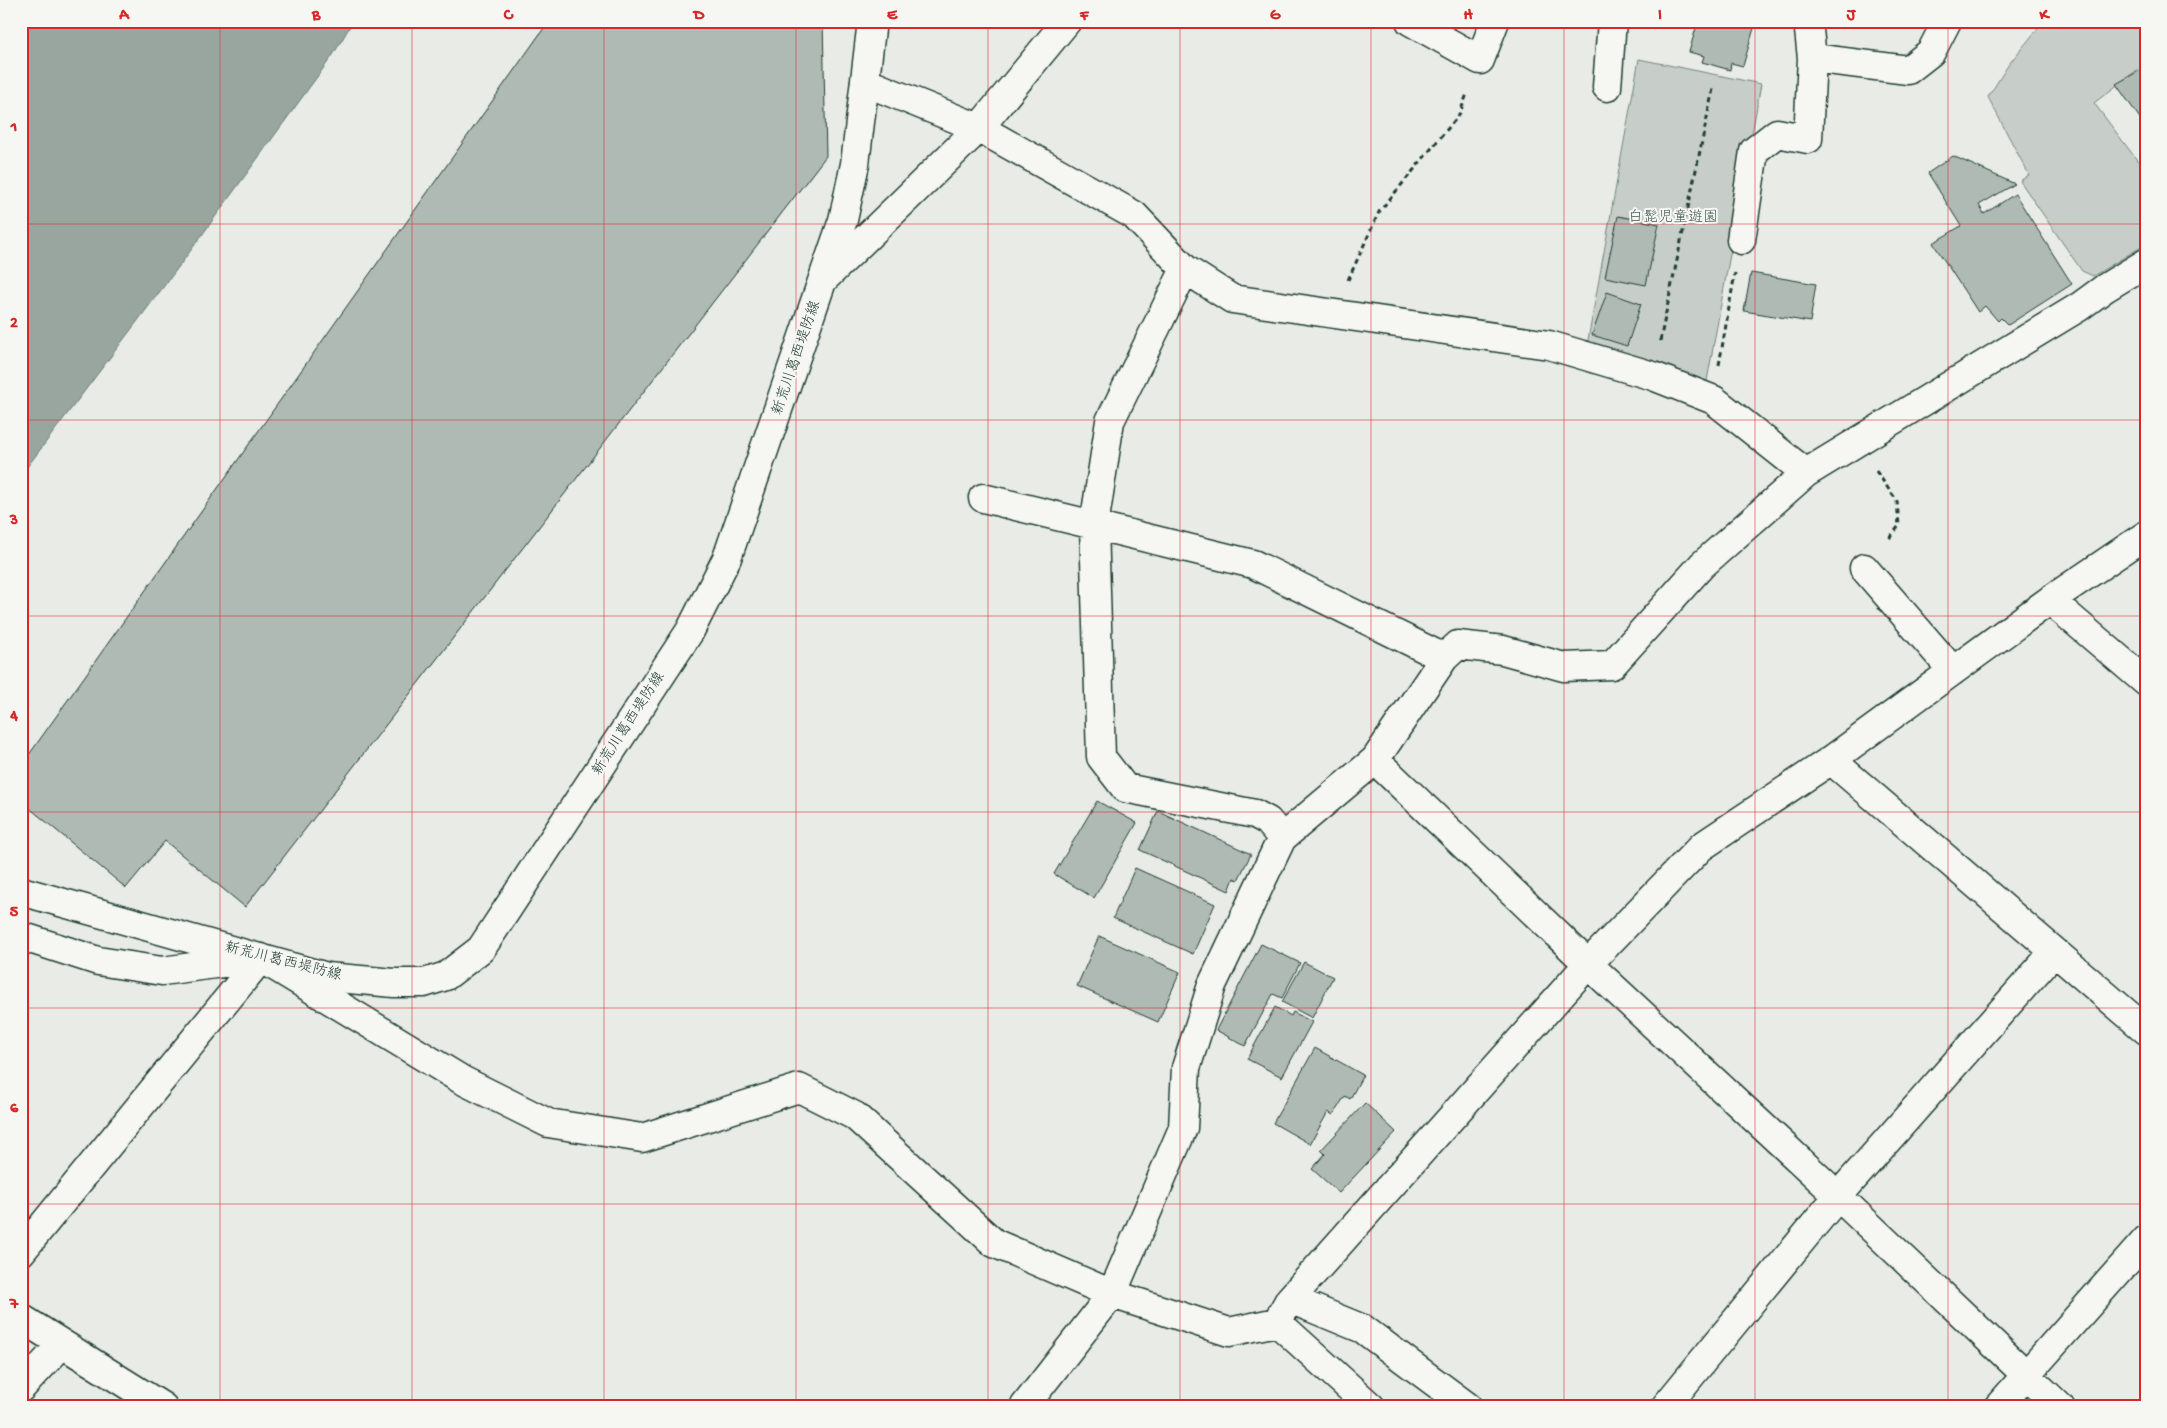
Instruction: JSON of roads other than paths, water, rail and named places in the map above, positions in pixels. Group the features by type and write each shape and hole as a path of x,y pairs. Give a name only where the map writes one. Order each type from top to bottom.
{"street":[{"name":"新荒川葛西堤防線","path":"21,891 327,977 394,983 424,983 446,976 480,949 690,631 727,558 825,278 843,220 855,164 872,21"},
{"path":"825,278 979,128 1067,21"},
{"path":"1410,21 1480,60 1495,21"},
{"path":"1606,87 1612,21"},
{"path":"1740,240 1754,151 1777,133 1808,139 1812,58 1808,21"},
{"path":"1812,58 1908,70 1931,52 1947,21"},
{"path":"865,82 979,128 1134,215 1185,269 1232,299 1550,345 1653,376 1714,400 1806,473"},
{"path":"1024,1407 1112,1294 1183,1128 1186,1068 1212,985 1282,838 1375,760 1444,658 1458,645 1503,650 1564,667 1612,665 1702,565 1806,473 2079,307 2105,288 2146,263"},
{"path":"1185,269 1110,421 1094,526 1101,757 1125,788 1255,814 1268,821 1282,838"},
{"path":"984,498 1253,564 1444,658"},
{"path":"21,936 98,960 162,971 261,958 462,1080 548,1124 642,1138 798,1088 856,1116 994,1243 1112,1294 1229,1332 1283,1310 1588,964 1701,847 1831,760 2050,600 2146,535"},
{"path":"1864,568 1952,671"},
{"path":"2050,600 2146,682"},
{"path":"1375,760 1588,964 1838,1196 2060,1407"},
{"path":"1831,760 2146,1030"},
{"path":"1665,1407 1838,1196 2054,952"},
{"path":"21,1252 261,958"},
{"path":"1998,1407 2146,1240"},
{"path":"1283,1310 1371,1407"},
{"path":"1283,1310 1363,1329 1468,1407"},
{"path":"21,1318 163,1407"},
{"path":"21,1388 62,1344"}],"park label":[{"name":"白髭児童遊園","path":"1673,218"}]}
